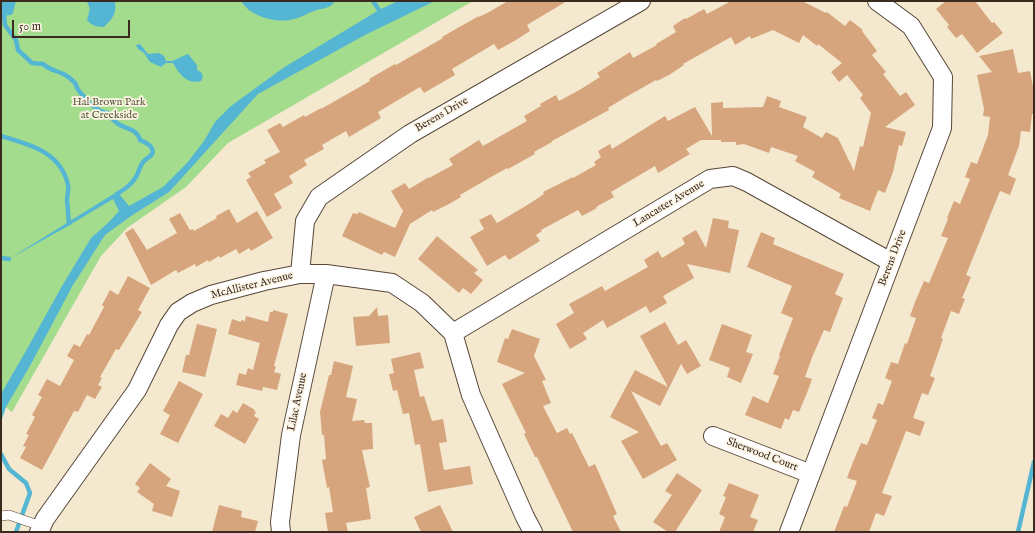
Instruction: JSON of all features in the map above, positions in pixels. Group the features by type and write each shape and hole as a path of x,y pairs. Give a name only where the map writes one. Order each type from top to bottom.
{"street":[{"name":"Berens Drive","path":"300,274 305,221 319,197 410,134 641,1"},
{"name":"Berens Drive","path":"789,532 942,128 943,77 911,26 877,1"},
{"name":"Lancaster Avenue","path":"453,333 710,180 733,176 747,182 892,262"},
{"name":"McAllister Avenue","path":"37,527 45,519 137,390 169,325 178,312 192,303 254,283 300,274 326,274 392,283 422,303 453,333 471,395 525,518 533,532"},
{"name":"Lilac Avenue","path":"282,532 280,522 291,435 326,274"},
{"name":"Sherwood Court","path":"713,436 811,474"}],"lane":[{"path":"5,516 37,527"}],"green space":[{"name":"Hal Brown Park at Creekside","path":"1,1 473,1 228,143 186,187 127,228 101,256 12,412 1,403"}],"water":[{"path":"3,1 16,1 13,13 11,15 1,16 1,3"},
{"path":"86,1 115,2 113,16 104,27 95,26 87,20 89,8"},
{"path":"241,1 335,1 331,6 284,21 272,20 256,14 249,10"},
{"path":"398,1 435,1 365,35 258,94 169,192 131,216 105,235 73,285 31,364 6,407 1,422 1,394 91,238 119,211 113,199 9,259 115,193 120,195 129,206 163,187 187,163 204,141 215,122 231,106 283,68 379,10"},
{"path":"140,44 148,54 159,53 164,56 166,61 172,61 188,54 197,65 197,70 201,72 203,77 201,81 196,82 184,78 173,63 166,63 161,67 150,62 144,53 138,49 136,45"}],"building":[{"path":"508,1 567,1 527,25 530,31 516,40 498,50 494,44 452,69 455,75 424,93 420,87 378,112 381,118 349,137 346,131 322,145 324,149 304,160 307,165 289,176 293,183 274,194 282,208 267,217 246,180 251,177 248,173 266,163 264,160 280,152 267,130 280,123 283,127 304,115 305,117 321,109 370,81 369,79"},
{"path":"731,1 802,1 826,13 827,12 845,26 850,20 863,30 862,31 877,51 872,55 886,72 883,74 900,96 906,92 915,105 885,127 906,132 902,146 899,145 893,172 885,193 878,190 870,211 839,198 841,194 812,177 815,172 795,161 798,156 771,147 769,153 744,144 736,145 736,142 701,140 686,149 690,154 658,173 655,166 611,192 614,197 596,207 597,208 582,216 578,210 541,230 542,231 536,235 540,241 509,260 505,255 487,266 470,237 484,229 479,220 491,214 497,223 544,194 543,192 596,165 594,162 601,157 598,151 610,144 612,149 665,116 668,121 695,107 712,136 711,103 723,102 723,108 763,107 767,96 781,101 779,107 807,117 803,127 822,138 826,132 838,138 854,171 860,146 863,147 871,113 860,98 863,95 847,75 839,82 831,72 842,63 818,44 817,46 803,35 799,43 773,30 751,39 750,36 735,45 731,37 683,64 684,65 669,75 657,81 656,80 626,97 608,108 609,110 552,141 534,152 535,154 460,195 461,197 449,204 433,212 432,210 410,224 395,257 384,252 382,255 342,236 353,213 357,214 359,212 395,228 403,211 391,191 405,183 409,189 453,165 449,159 479,140 483,146 527,121 524,116 541,106 540,104 556,95 559,101 581,89 600,77 597,73 630,52 633,58 657,45 656,44 676,32 673,26 685,18 686,19 704,9 707,14"},
{"path":"946,1 975,1 992,23 994,22 1003,33 977,53 962,34 956,38 947,27 949,25 936,9"},
{"path":"1013,49 1018,73 1030,71 1034,92 1034,108 1030,132 1021,131 1019,146 1008,175 1016,179 1010,195 1000,191 966,275 971,277 962,298 965,299 959,314 951,311 941,338 943,339 930,376 935,378 928,395 922,393 913,418 925,422 920,436 906,431 882,493 892,496 884,516 876,513 869,532 834,532 844,506 847,507 857,481 847,478 853,462 861,443 867,445 877,420 872,418 878,403 883,405 892,381 885,378 891,362 898,364 905,343 907,344 916,318 910,316 915,302 924,281 929,283 948,238 941,236 948,219 947,218 954,201 960,204 970,179 965,177 971,162 977,164 988,135 990,117 983,116 984,109 977,75 992,72 979,56"},
{"path":"229,209 237,223 257,211 273,238 251,251 249,248 239,254 236,249 220,258 219,256 209,262 208,260 196,267 195,264 178,273 176,270 151,285 125,233 133,228 147,250 177,233 169,219 180,213 190,230 193,229 194,231 217,218 216,216"},
{"path":"713,218 729,221 728,228 739,230 730,273 687,264 694,278 663,296 667,303 650,313 646,306 607,328 603,320 583,333 587,339 570,349 556,324 574,313 569,304 602,286 605,291 648,267 644,260 658,251 662,258 685,244 682,238 696,230 706,248"},
{"path":"761,232 775,238 773,244 844,274 835,294 843,298 830,332 824,330 805,377 812,379 807,393 799,412 793,410 789,420 785,418 781,429 745,415 753,396 768,403 779,376 773,374 793,318 781,313 792,286 747,267"},
{"path":"437,236 478,270 474,273 483,280 471,294 463,288 459,293 418,259"},
{"path":"128,276 150,288 138,310 142,312 119,350 116,349 100,377 102,378 98,385 102,387 95,399 87,395 78,412 74,411 42,470 20,458 26,447 23,446 29,435 26,434 35,417 32,415 42,397 38,395 47,379 60,386 74,360 67,356 74,344 80,347 87,334 89,335 104,307 102,305 110,290 118,295"},
{"path":"377,307 378,316 388,315 390,343 356,346 353,317 369,316"},
{"path":"273,310 288,314 274,366 276,367 274,372 281,374 277,390 263,387 262,391 236,385 239,373 246,375 248,368 253,370 260,343 228,334 232,319 241,322 241,320 245,321 246,316 268,322 270,312 273,312"},
{"path":"665,322 678,345 686,340 701,366 687,374 681,364 660,406 631,391 661,446 667,443 677,460 643,479 621,441 639,432 610,417 635,370 668,387 640,336"},
{"path":"197,324 217,329 205,377 182,372 186,355 189,355"},
{"path":"722,324 752,335 746,352 753,354 741,383 727,377 730,368 709,360"},
{"path":"512,329 540,339 534,356 546,380 542,381 551,403 543,406 557,433 567,428 570,434 572,433 589,467 595,464 617,514 613,516 621,532 573,532 537,457 535,457 524,434 526,433 502,384 525,373 497,362 505,338 508,339"},
{"path":"420,352 424,368 414,370 420,397 424,396 432,421 443,419 447,442 439,443 444,470 470,466 473,484 428,492 420,444 415,445 409,413 403,414 397,390 393,391 389,374 394,373 391,359"},
{"path":"334,361 353,366 346,397 357,399 352,421 364,420 365,423 372,423 373,449 362,450 370,487 366,488 371,519 346,523 348,532 328,532 325,513 333,512 329,487 327,488 322,460 326,459 320,412"},
{"path":"179,381 203,394 178,443 160,434 170,415 163,411"},
{"path":"243,403 255,410 254,411 256,412 254,416 259,419 245,444 214,426 221,414 228,418 233,410 237,413"},
{"path":"150,463 171,479 166,486 180,491 172,517 152,511 154,504 137,492 140,488 135,484"},
{"path":"677,473 702,490 675,532 668,532 653,522 672,495 665,491"},
{"path":"729,483 759,495 750,517 758,520 753,532 719,532 725,517 719,514 726,497 723,496"},
{"path":"219,505 242,511 241,517 258,521 255,532 212,532"},
{"path":"440,505 453,532 421,532 414,517"}],"waterway":[{"path":"373,1 379,10"},
{"path":"4,15 5,25 16,40 18,50 32,63 43,64 67,76 75,83 79,91 92,105 99,110 108,113 114,121 136,133 140,140 147,143 151,147 153,153 142,164 134,180 128,187 117,194"},
{"path":"1,136 33,146 51,157 59,165 68,185 67,201 69,223"},
{"path":"1,258 9,259"},
{"path":"1,454 9,469 26,483 30,493 16,532"},
{"path":"1018,532 1034,462"}]}
